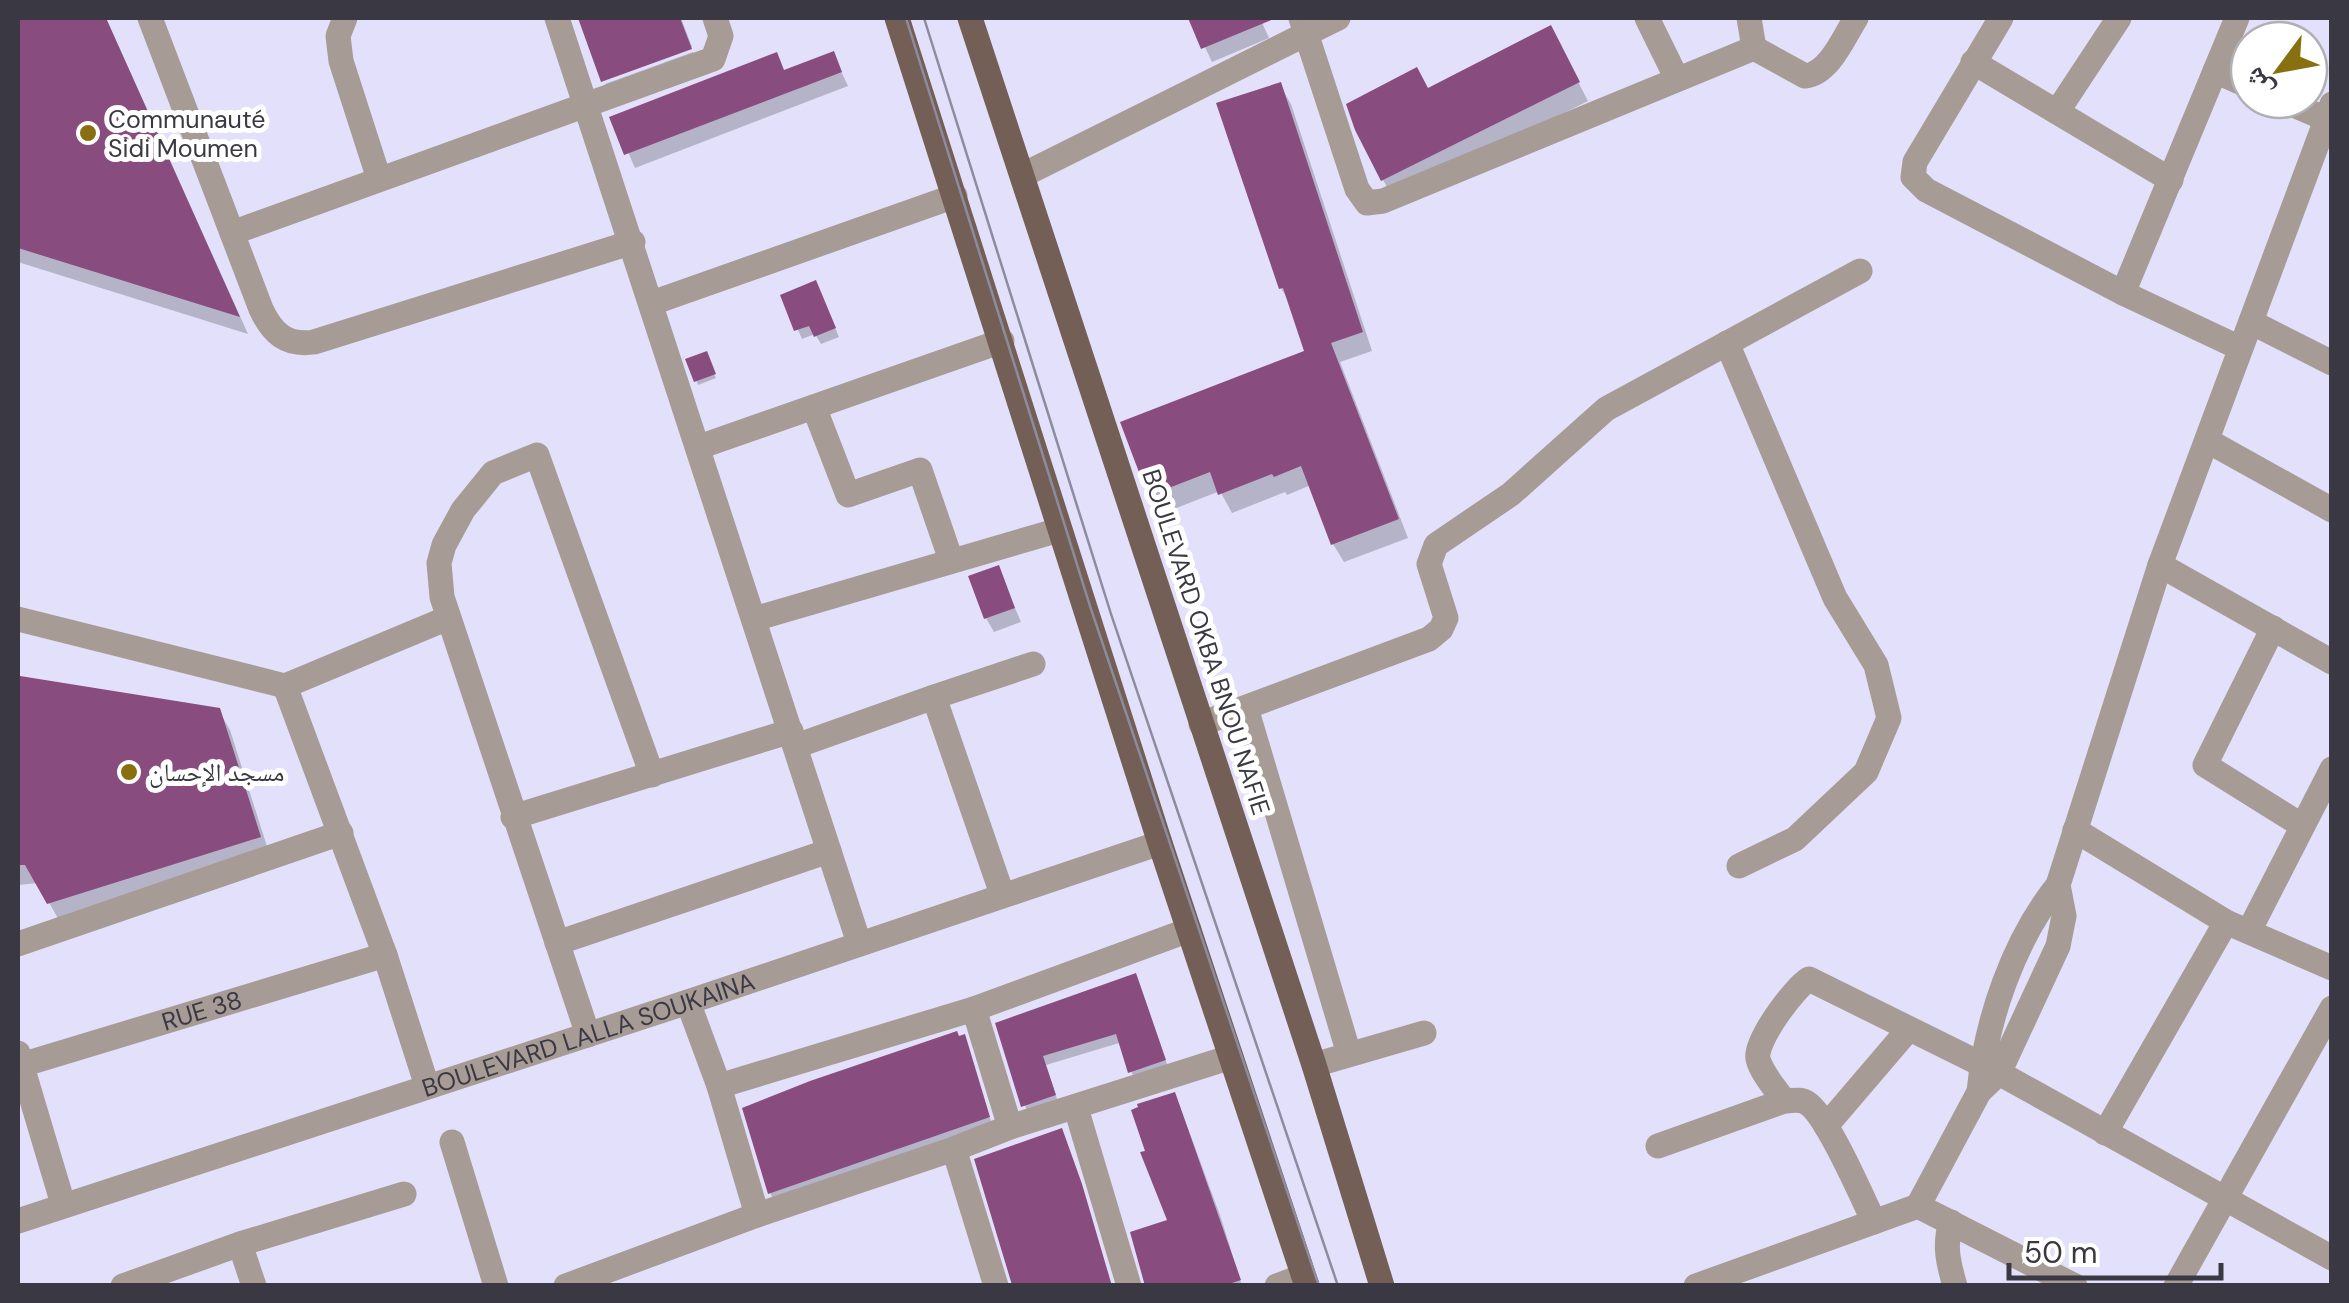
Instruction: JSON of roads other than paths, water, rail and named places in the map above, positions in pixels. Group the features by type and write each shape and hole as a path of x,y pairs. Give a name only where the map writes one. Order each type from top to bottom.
{"main road":[{"path":"897,18 1160,844 1305,1281"},
{"name":"BOULEVARD OKBA BNOU NAFIE","path":"970,18 1314,1064 1382,1286"}],"street":[{"path":"150,18 268,324 278,336 300,344 633,242"},
{"path":"345,18 338,36 341,61 379,179"},
{"path":"557,18 859,943"},
{"path":"232,233 713,59 721,36 715,18"},
{"path":"1023,175 1304,25 1338,18"},
{"path":"1647,18 1677,79"},
{"path":"1750,18 1754,48"},
{"path":"1754,48 1805,76 1814,76 1825,66 1856,18"},
{"path":"2001,18 1915,162 1913,177 1926,190 2123,293 2240,348"},
{"path":"2057,112 2119,18"},
{"path":"2123,293 2215,71 2229,24"},
{"path":"1304,25 1356,189 1367,203 1383,201 1754,48"},
{"path":"1973,62 2171,180"},
{"path":"2215,71 2229,77"},
{"path":"1990,1069 2023,938 2058,884 2160,565 2326,120"},
{"path":"652,303 955,196"},
{"path":"1201,724 1429,640 1446,618 1429,564 1436,545 1511,494 1606,408 1860,271"},
{"path":"2251,322 2332,363"},
{"path":"700,447 1002,341"},
{"path":"1727,343 1835,598 1876,665 1889,718 1866,772 1795,839 1739,866"},
{"path":"814,407 848,495 920,470 951,560"},
{"path":"2208,441 2332,510"},
{"path":"588,1035 442,597 440,562 454,528 492,473 537,455 652,775"},
{"path":"754,619 1059,530"},
{"path":"2160,565 2332,662"},
{"path":"18,619 285,686 448,618"},
{"path":"2273,628 2205,765 2301,825"},
{"path":"514,816 793,739 1032,664"},
{"path":"285,686 385,955 428,1086"},
{"path":"934,697 1002,894"},
{"path":"1246,708 1349,1054"},
{"path":"2106,1134 2301,825 2332,769"},
{"path":"2075,830 2238,926 2332,968"},
{"path":"18,944 341,833"},
{"name":"BOULEVARD LALLA SOUKAINA","path":"18,1221 1160,844"},
{"path":"557,943 829,851"},
{"path":"1696,1286 1918,1206 2058,946 2064,916 2058,884"},
{"path":"719,1086 974,1010 1190,930"},
{"name":"RUE 38","path":"19,1061 385,955"},
{"path":"1784,1102 1758,1060 1758,1045 1797,986 1809,979 1990,1069 2332,1258"},
{"path":"688,1002 719,1086 756,1215"},
{"path":"2176,1286 2332,1008"},
{"path":"974,1010 1010,1127"},
{"path":"1826,1126 1908,1030"},
{"path":"1314,1064 1424,1033"},
{"path":"566,1286 1010,1127 1231,1057"},
{"path":"19,1061 64,1204"},
{"path":"1658,1146 1784,1102 1800,1100 1810,1104 1826,1126 1874,1222"},
{"path":"1076,1108 1129,1286"},
{"path":"452,1142 496,1286"},
{"path":"954,1149 996,1286"},
{"path":"123,1286 240,1244 404,1194"},
{"path":"1918,1206 2075,1286"},
{"path":"1951,1222 1946,1258 1954,1286"},
{"path":"240,1244 254,1286"},
{"path":"1277,1286 1305,1281"}],"tram line":[{"path":"906,18 1090,606 1319,1286"},
{"path":"924,18 1111,614 1338,1286"}],"place":[{"name":"Communauté Sidi Moumen","path":"88,133"},
{"name":"مسجد الإحسان","path":"129,772"}]}
